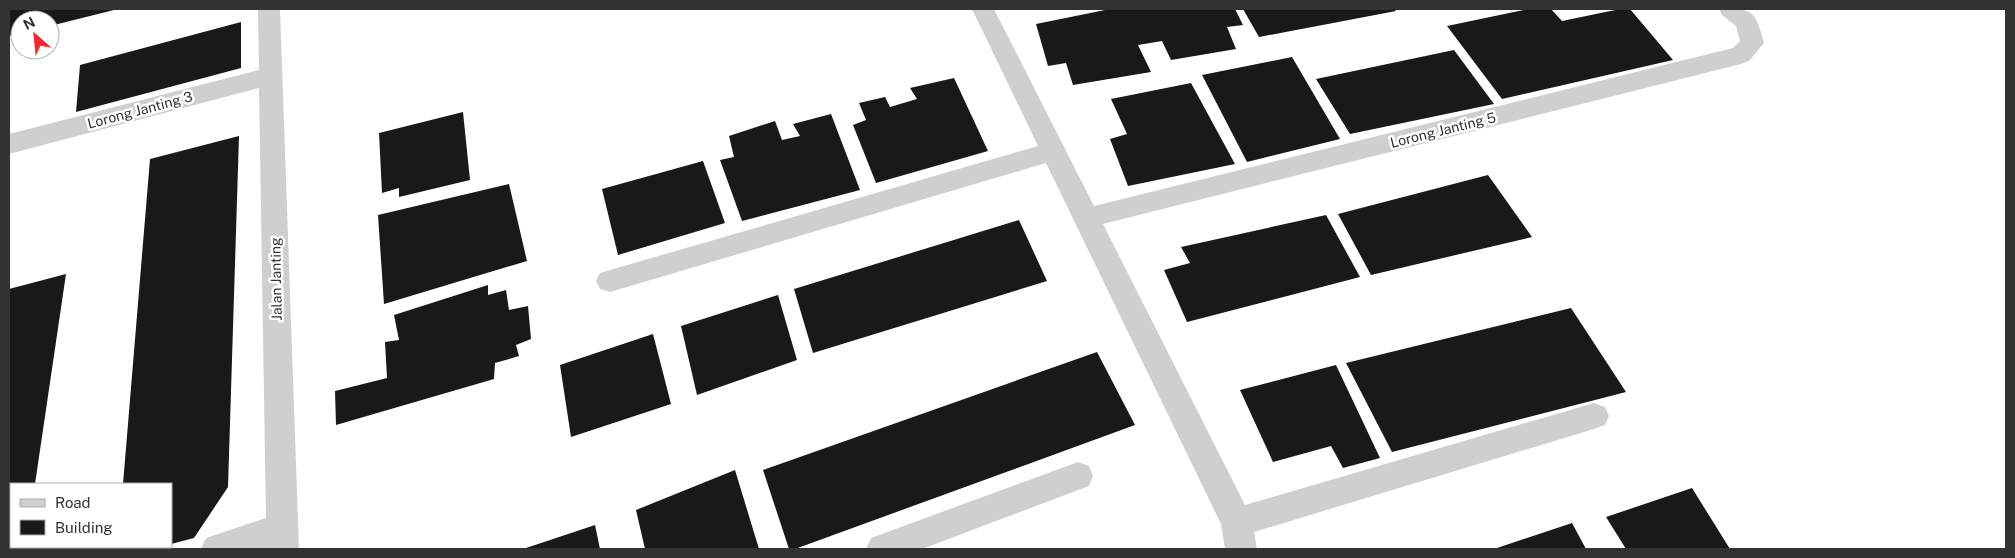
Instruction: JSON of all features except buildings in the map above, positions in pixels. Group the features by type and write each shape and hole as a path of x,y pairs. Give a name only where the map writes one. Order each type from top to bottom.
{"street":[{"name":"Jalan Janting","path":"269,9 283,539"},
{"path":"983,9 1239,536 1594,416"},
{"name":"Lorong Janting 5","path":"1086,218 1741,55 1752,43 1746,22 1730,9"},
{"name":"Lorong Janting 3","path":"9,144 271,76"},
{"path":"610,281 1053,151"},
{"path":"882,549 1078,476"},
{"path":"217,549 283,539"}]}
